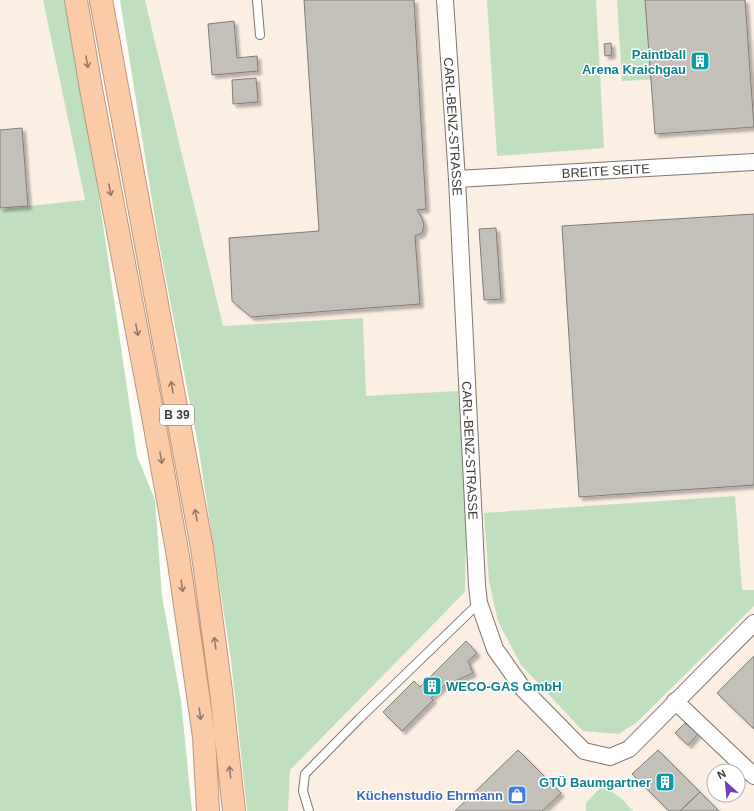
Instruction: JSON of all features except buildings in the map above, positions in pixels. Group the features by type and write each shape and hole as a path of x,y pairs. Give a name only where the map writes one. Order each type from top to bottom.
{"highway":[{"name":"B 39","path":"76,0 178,556 204,737 208,811"},
{"name":"B 39","path":"101,0 202,548 221,691 234,811"}],"street":[{"name":"CARL-BENZ-STRASSE","path":"445,0 457,180 479,603 494,649 524,690 584,751 610,757 629,748 754,622"},
{"name":"BREITE SEITE","path":"457,180 754,162"},
{"path":"676,702 754,776"}],"lane":[{"path":"257,0 260,35"},
{"path":"309,811 303,791 305,774 359,719 479,603"}],"shaded area":[{"path":"0,0 43,0 85,200 0,209"},
{"path":"145,0 754,0 754,811 288,811 289,770 465,592 458,391 366,397 363,318 223,326"}],"green space":[{"path":"43,0 70,0 137,456 155,500 162,596 181,701 192,811 0,811 0,209 85,200"},
{"path":"120,0 145,0 223,326 363,318 366,396 458,391 466,516 465,592 290,770 288,811 247,811 231,660 198,445 158,238"},
{"path":"487,0 596,0 604,148 497,156"},
{"path":"617,0 732,0 738,75 622,81"},
{"path":"735,496 742,590 754,590 754,606 636,723 618,734 583,731 521,665 498,621 489,581 484,513"},
{"path":"603,785 623,800 633,811 586,811 586,803"}],"place":[{"name":"Paintball Arena Kraichgau","path":"700,61"},
{"name":"WECO-GAS GmbH","path":"432,686"},
{"name":"GTÜ Baumgartner","path":"665,782"},
{"name":"Küchenstudio Ehrmann","path":"517,795"}]}
